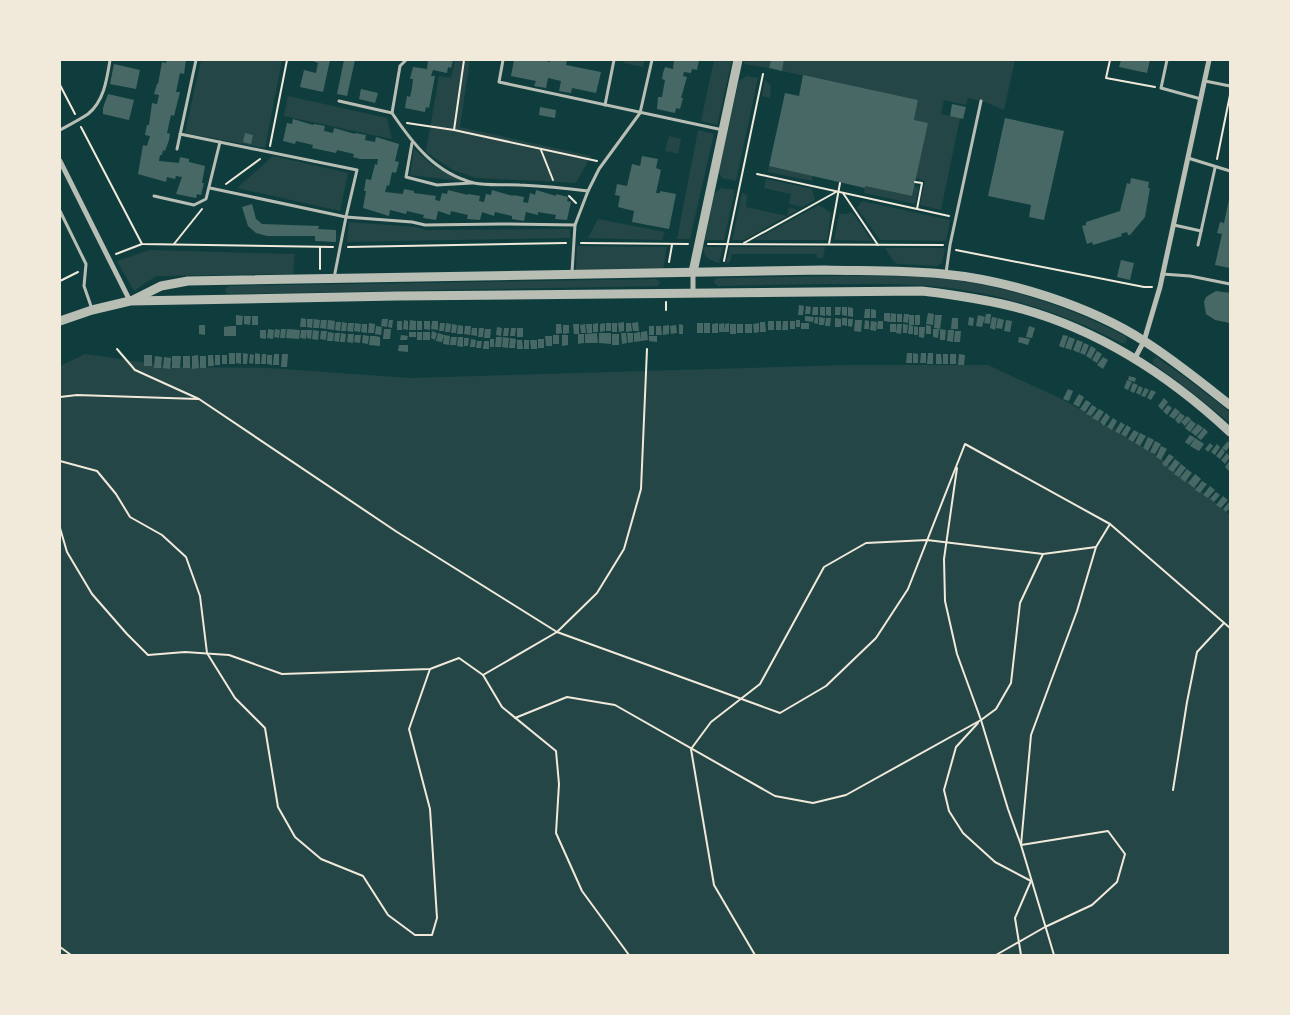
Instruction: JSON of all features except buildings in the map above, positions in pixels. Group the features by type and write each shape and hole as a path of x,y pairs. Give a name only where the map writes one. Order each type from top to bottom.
{"street":[{"path":"693,293 693,272 738,60"},
{"path":"1135,358 1144,341 1160,287 1209,60"},
{"path":"60,161 130,301"},
{"path":"60,322 92,310 130,301 161,286 188,281 825,270 915,271 946,274 1009,286 1052,298 1097,316 1144,341 1198,379 1230,405"},
{"path":"130,301 922,291 963,296 1022,309 1064,323 1089,334 1135,358 1214,417 1230,432"}],"lane":[{"path":"60,130 89,114 99,102 105,89 110,60"},
{"path":"177,148 196,60"},
{"path":"406,60 400,66 392,112 412,143 430,160 448,172 475,183"},
{"path":"503,60 499,82 723,130"},
{"path":"605,105 614,60"},
{"path":"572,274 576,225 581,209 588,191 604,162 640,113 652,60"},
{"path":"1167,60 1161,88 1201,99"},
{"path":"1205,81 1230,86"},
{"path":"339,101 392,112"},
{"path":"946,274 950,245 981,101"},
{"path":"180,134 357,170 334,278"},
{"path":"154,196 194,204 206,199 220,142"},
{"path":"412,143 406,177 437,186 475,183 556,187 588,191"},
{"path":"1188,158 1230,172"},
{"path":"1198,245 1215,168"},
{"path":"210,188 346,217 412,222 426,225 576,225"},
{"path":"60,211 86,264 84,286 92,310"},
{"path":"1173,225 1201,230"},
{"path":"1162,274 1190,276 1230,284"}],"path":[{"path":"218,190 269,152 287,60"},
{"path":"454,130 464,60"},
{"path":"1110,60 1106,78 1161,88"},
{"path":"723,264 763,74"},
{"path":"1215,168 1230,95"},
{"path":"398,122 454,130 604,162"},
{"path":"540,149 556,187"},
{"path":"757,174 957,218"},
{"path":"915,182 922,183 917,209"},
{"path":"829,244 840,183"},
{"path":"562,188 581,209"},
{"path":"742,244 837,192"},
{"path":"843,193 878,245"},
{"path":"174,244 206,206"},
{"path":"950,245 956,251 1144,287 1160,287"},
{"path":"117,349 135,370 199,398 397,532 557,632 780,713 826,686 876,638 908,590 964,444 1110,524 1230,628"},
{"path":"483,675 557,632 597,593 624,549 641,489 647,349"},
{"path":"60,397 77,395 199,398"},
{"path":"60,461 96,470 116,494 130,517 162,535 186,557 200,596 207,653 234,698 265,728 278,807 295,837 321,860 364,876 388,915 415,936 432,935 437,918 430,809 409,729 430,669"},
{"path":"958,463 944,558 945,601 957,654 981,720 1054,955"},
{"path":"1021,845 1031,736 1077,611 1096,547 1110,524"},
{"path":"60,528 67,552 92,594 148,655 185,652 229,655 282,674 430,669 459,658 483,675 502,707 556,751 559,784 556,833 582,891 629,955"},
{"path":"756,955 714,885 691,749 711,722 760,684 824,567 866,543 927,540 1043,554 1096,547"},
{"path":"515,718 567,697 615,704 775,796 813,803 846,795 981,720 996,709 1011,683 1020,603 1043,554"},
{"path":"1173,790 1197,652 1224,623"},
{"path":"981,720 956,747 944,790 949,811 963,834 995,862 1031,881"},
{"path":"996,955 1092,905 1117,882 1125,854 1108,831 1021,845"},
{"path":"1021,955 1014,918 1031,881"},
{"path":"60,947 71,955"}],"shaded area":[{"path":"201,60 282,60 265,148 185,133"},
{"path":"455,60 470,60 460,127 591,156 576,183 476,178 453,170 426,152 439,76 451,78"},
{"path":"624,60 645,60 643,67 623,63"},
{"path":"714,60 732,60 717,125 701,121"},
{"path":"745,60 771,60 769,68 744,64"},
{"path":"784,60 1015,60 1004,110 985,102 968,98 966,105 944,100 941,114 960,118 941,210 920,205 925,181 916,178 914,120 918,100 782,71"},
{"path":"747,76 758,78 736,181 722,178 718,171 739,81"},
{"path":"765,80 771,86 770,98 762,96"},
{"path":"288,96 387,118 392,139 284,116"},
{"path":"698,130 714,134 690,239 677,239"},
{"path":"669,136 681,139 678,154 665,151"},
{"path":"414,149 432,165 461,181 410,175"},
{"path":"273,156 348,173 340,211 237,188"},
{"path":"769,166 813,175 812,181 768,172"},
{"path":"766,179 812,189 815,200 802,207 789,204 791,194 764,188"},
{"path":"865,186 912,196 914,186 919,187 915,204 864,193"},
{"path":"721,188 735,190 724,240 705,240 714,194"},
{"path":"742,192 747,196 746,207 787,216 789,208 798,210 744,240 732,240"},
{"path":"862,201 950,220 946,241 880,240 857,208"},
{"path":"819,205 831,213 827,240 754,240"},
{"path":"852,212 872,241 834,240 839,214"},
{"path":"598,219 665,232 662,240 588,238"},
{"path":"349,222 416,227 426,230 570,229 570,238 347,242"},
{"path":"577,246 667,247 663,269 576,270"},
{"path":"703,247 723,247 719,263 708,258 704,253"},
{"path":"730,247 825,247 823,258 817,258 816,254 732,254 730,262 726,264"},
{"path":"885,248 945,248 942,263 937,266 898,264 894,262"},
{"path":"149,250 295,254 293,274 156,276 134,291 117,261"},
{"path":"845,276 936,278 985,285 1057,306 1103,325 1125,336 1127,340 1125,343 1121,343 1064,317 1005,298 951,288 885,284 718,286 714,283 714,280 718,278"},
{"path":"656,279 660,282 658,286 230,294 226,293 225,289 229,286"},
{"path":"85,354 176,367 268,368 411,378 847,365 988,365 1068,402 1161,458 1230,515 1230,955 60,955 60,366"},
{"path":"1156,357 1227,410 1230,413 1230,423 1154,364 1153,360"}]}
